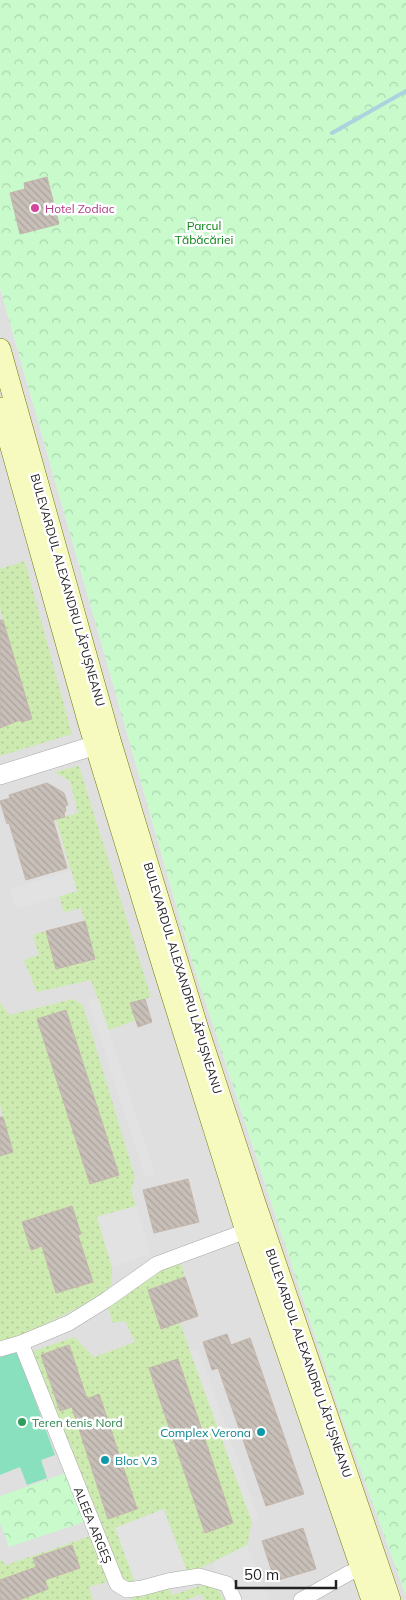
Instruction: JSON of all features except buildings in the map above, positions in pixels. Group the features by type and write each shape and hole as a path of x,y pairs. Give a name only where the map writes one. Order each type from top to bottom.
{"main road":[{"name":"BULEVARDUL ALEXANDRU LĂPUȘNEANU","path":"0,349 110,740 197,1026 390,1600"},
{"name":"BULEVARDUL ALEXANDRU LĂPUȘNEANU","path":"0,408 96,745 166,976 246,1232 372,1600"}],"street":[{"path":"0,775 96,745"},
{"path":"0,1349 69,1323 106,1300 157,1264 246,1232"},
{"name":"ALEEA ARGEȘ","path":"21,1342 117,1584 127,1590 199,1576 228,1584 234,1600"},
{"path":"301,1600 349,1573 361,1569"}],"shaded area":[{"path":"0,288 192,961 341,1415 406,1600 0,1600"},
{"path":"71,871 77,891 16,909 10,889"},
{"path":"98,998 155,1173 145,1177 88,1000"},
{"path":"136,1206 151,1254 112,1267 97,1217"},
{"path":"198,1348 259,1519 252,1522 190,1351"},
{"path":"163,1509 188,1574 136,1585 115,1528"},
{"path":"247,1545 270,1600 240,1600 232,1579 215,1572 212,1563"}],"green space":[{"name":"Parcul Tăbăcăriei","path":"0,0 406,0 406,1596 341,1415 192,961 0,288"},
{"path":"25,561 72,734 0,756 0,727 19,715 21,722 32,719 0,609 0,569"},
{"path":"79,766 151,997 131,1003 136,1020 109,1030 91,980 37,992 24,960 39,955 33,935 46,931 56,969 95,959 81,908 64,912 59,896 77,891 56,819 78,813 70,781 54,772"},
{"path":"73,999 83,1005 135,1177 131,1191 136,1206 97,1217 112,1267 111,1285 99,1297 16,1339 0,1344 0,1156 13,1152 0,1105 0,1002 9,1015","holes":["66,1010 119,1174 119,1175 38,1019","72,1206 81,1234 31,1250 23,1222","81,1245 93,1282 56,1293 45,1256"]},
{"path":"180,1259 185,1277 148,1290 161,1329 180,1323 252,1522 247,1545 188,1574 164,1509 136,1585 130,1587 120,1576 30,1352 74,1337 94,1357 135,1342 125,1321 113,1323 107,1305 160,1267","holes":["69,1345 87,1399 99,1395 137,1509 109,1518 72,1407 60,1411 41,1355","178,1359 233,1523 205,1533 149,1369"]},
{"name":"Teren tenis Nord","path":"17,1351 55,1455 41,1460 47,1478 27,1485 20,1467 0,1475 0,1357"},
{"path":"66,1473 84,1522 9,1547 0,1523 0,1496"},
{"path":"91,1536 111,1581 89,1587 93,1600 19,1600 48,1589 45,1580 80,1568 71,1545 33,1558 36,1567 0,1580 0,1559 6,1565"},
{"path":"167,1585 172,1595 203,1585 216,1586 224,1600 204,1600 202,1594 186,1600 132,1600 131,1596"}],"waterway":[{"path":"332,133 406,91"}],"place":[{"name":"Hotel Zodiac","path":"35,208"},
{"name":"Teren tenis Nord","path":"22,1422"},
{"name":"Complex Verona","path":"261,1432"},
{"name":"Bloc V3","path":"105,1460"}]}
